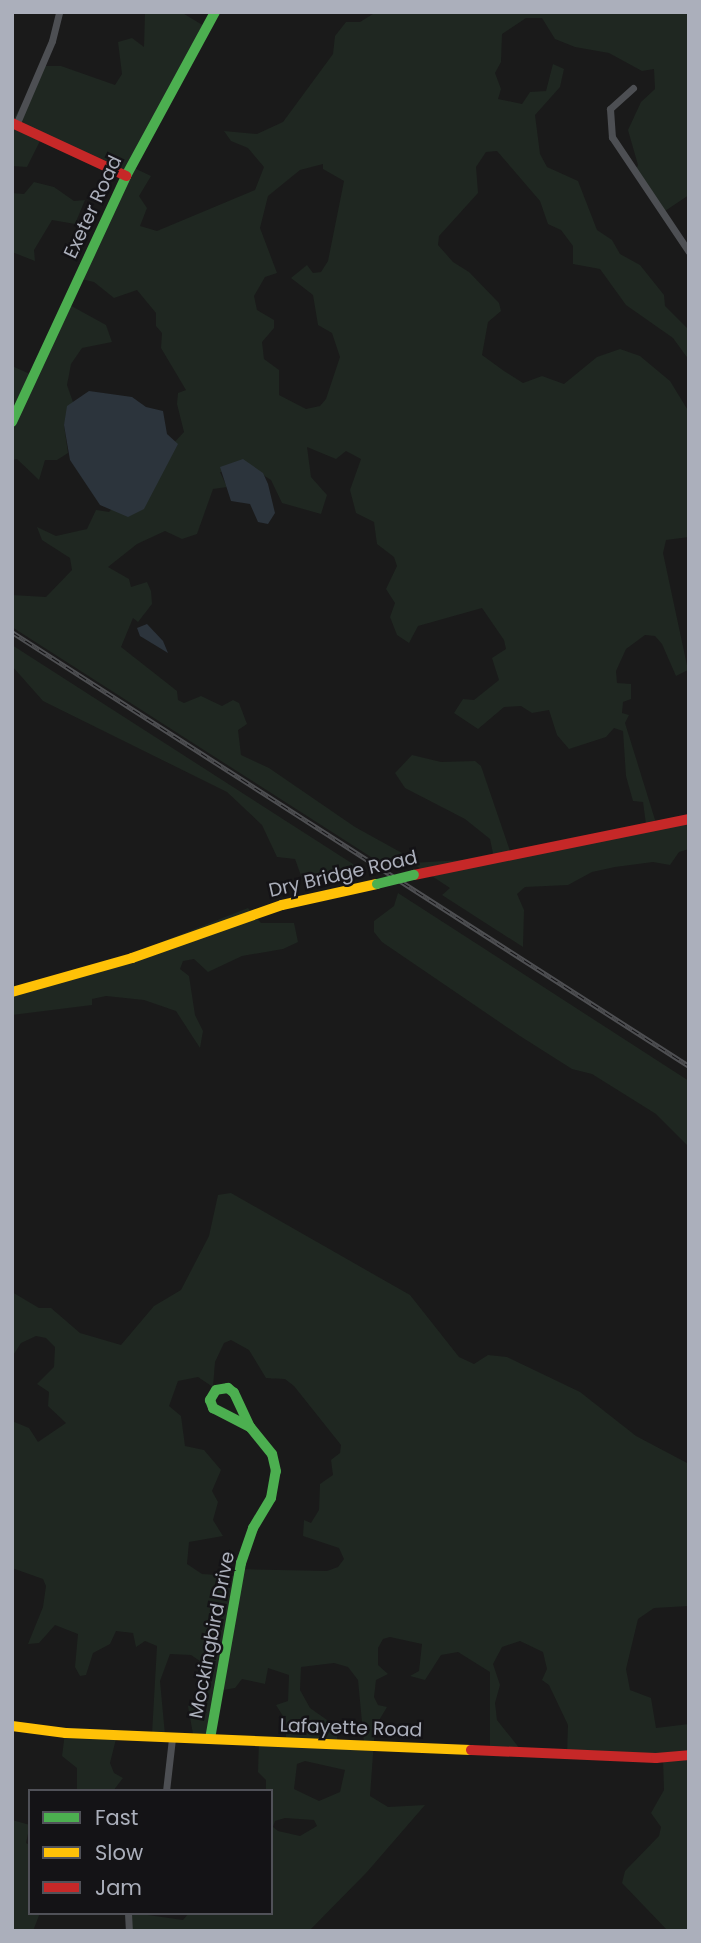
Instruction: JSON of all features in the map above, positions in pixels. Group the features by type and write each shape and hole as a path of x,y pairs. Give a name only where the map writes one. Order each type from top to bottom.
{"street":[{"path":"59,12 52,41 14,124 126,176"},
{"name":"Exeter Road","path":"12,422 126,176 215,12"},
{"path":"633,89 610,109 612,137 689,253"},
{"name":"Dry Bridge Road","path":"12,992 132,958 282,905 689,819"},
{"name":"Mockingbird Drive","path":"210,1739 241,1563 253,1528 271,1499 276,1479 272,1454 250,1426"},
{"name":"Lafayette Road","path":"12,1726 172,1738 656,1758 689,1755"},
{"path":"166,1789 172,1738"}],"shaded area":[{"path":"145,12 181,12 204,26 130,166 151,176 139,196 147,208 140,226 157,231 255,190 264,167 248,148 231,141 224,131 257,134 283,122 333,54 335,36 346,22 360,22 376,12 689,12 689,195 662,213 635,172 638,165 628,130 641,102 655,89 654,69 642,71 609,53 575,47 555,39 542,18 526,18 502,34 501,62 495,73 501,89 498,99 522,104 530,92 546,91 553,64 564,69 560,87 535,115 540,154 547,167 578,181 597,230 612,240 620,254 640,265 664,295 665,306 689,330 689,360 673,338 626,305 600,269 573,264 573,246 561,230 548,224 540,201 497,151 486,152 476,167 478,193 439,236 438,245 453,262 469,272 499,303 501,311 488,322 482,355 504,371 523,383 542,376 564,384 597,357 620,349 640,356 670,381 689,412 689,537 666,540 663,553 688,670 676,676 662,644 655,636 645,635 626,649 616,671 617,683 631,684 631,699 623,702 622,713 629,715 625,723 656,823 689,819 689,849 679,852 670,865 653,862 615,867 592,872 568,885 525,887 517,894 524,910 523,947 442,895 450,888 412,863 494,858 490,839 465,819 405,788 395,773 412,755 441,762 475,761 481,766 511,854 646,824 643,802 633,801 626,776 623,731 614,728 606,737 569,749 557,735 549,710 532,713 521,706 504,707 478,729 454,713 463,699 474,700 499,680 492,658 506,649 504,640 482,608 418,626 409,643 397,635 390,617 395,603 386,589 397,566 394,557 377,544 374,522 356,513 350,490 361,459 346,451 336,459 307,447 311,477 327,495 321,514 282,503 271,480 255,470 220,472 227,487 213,489 197,534 182,539 165,531 137,544 108,567 129,579 131,587 147,582 151,591 152,604 138,622 133,618 121,647 177,691 178,700 184,703 201,696 222,706 233,700 239,703 247,724 238,730 241,755 269,768 355,827 402,853 402,862 385,866 12,627 12,595 46,597 72,570 70,558 42,540 37,527 56,536 87,529 96,510 109,512 184,432 177,404 178,393 186,390 161,348 162,333 156,326 156,313 137,290 114,298 94,282 77,278 123,178 42,137 27,167 12,166 12,122 43,66 61,66 115,85 122,74 118,42 132,38 144,47","holes":["323,164 323,169 344,181 328,261 321,272 313,273 307,265 291,278 313,295 318,325 332,333 340,357 326,399 320,406 306,409 279,395 279,370 264,359 262,342 274,328 274,320 257,310 254,296 265,277 277,273 260,228 268,196 300,170"]},
{"path":"34,182 54,187 74,201 85,200 75,224 52,220 34,250 35,261 12,252 12,193 24,194"},
{"path":"66,303 106,325 112,342 82,348 71,364 67,385 73,402 64,425 68,453 57,460 45,460 39,480 17,459 12,460 12,366 30,374"},
{"path":"89,391 132,397 146,407 163,411 167,434 178,444 144,509 128,517 100,505 70,460 64,425 67,406"},
{"path":"243,459 263,473 268,484 275,513 268,524 258,522 250,504 231,501 220,467"},
{"path":"147,624 163,641 168,653 140,636 137,628"},
{"path":"12,645 357,869 354,873 304,884 295,859 277,857 262,825 227,792 43,701 12,666"},
{"path":"398,893 689,1081 689,1147 656,1114 592,1074 572,1069 382,942 374,932 374,921 394,906"},
{"path":"248,908 261,923 294,923 298,942 283,949 242,956 208,972 194,959 183,961 180,969 189,976 195,1015 203,1031 200,1048 176,1011 144,1000 106,996 92,999 92,1005 12,1015 12,992 75,976"},
{"path":"231,1193 410,1295 459,1357 474,1364 488,1355 507,1357 580,1392 636,1436 689,1464 689,1606 654,1608 638,1619 626,1669 630,1690 651,1698 656,1728 689,1724 689,1931 668,1931 622,1883 625,1871 659,1836 661,1827 651,1813 664,1790 663,1759 567,1754 568,1725 549,1685 542,1680 547,1669 543,1652 520,1641 502,1647 493,1664 500,1685 495,1703 497,1720 520,1749 490,1750 490,1672 458,1652 441,1655 425,1680 410,1676 419,1671 422,1644 390,1637 383,1639 378,1648 378,1665 388,1674 376,1680 374,1697 378,1705 387,1707 375,1727 370,1796 388,1807 425,1805 367,1872 309,1931 132,1931 126,1916 129,1915 183,1920 187,1915 273,1915 273,1827 273,1789 266,1789 266,1780 258,1772 259,1739 286,1739 286,1721 276,1705 288,1701 289,1675 268,1668 265,1684 242,1679 235,1688 217,1691 211,1735 193,1734 188,1706 198,1698 200,1661 191,1655 170,1654 160,1681 165,1735 152,1734 157,1646 145,1641 136,1647 133,1633 116,1631 110,1644 93,1653 86,1675 80,1676 75,1667 78,1634 55,1625 39,1643 28,1644 43,1607 46,1586 43,1579 12,1568 12,1421 29,1428 38,1442 66,1423 48,1406 49,1392 37,1384 54,1367 55,1347 46,1338 36,1336 21,1343 12,1357 12,1292 39,1308 51,1308 80,1333 121,1345 154,1306 181,1290 209,1236 218,1195","holes":["231,1340 249,1350 266,1378 285,1379 294,1386 341,1445 340,1453 331,1460 333,1475 320,1484 319,1510 311,1523 304,1520 303,1536 339,1548 344,1559 338,1567 327,1571 237,1569 234,1576 202,1574 187,1564 189,1542 223,1536 213,1520 218,1502 212,1491 221,1470 204,1450 185,1446 181,1416 169,1406 178,1381 198,1377 213,1387 215,1362 224,1343","334,1663 348,1667 358,1680 364,1743 337,1742 337,1727 310,1708 300,1690 301,1667","305,1761 345,1770 340,1792 319,1801 294,1789 297,1764","285,1818 314,1820 317,1826 300,1836 278,1831 273,1827 275,1821"]},
{"path":"65,1733 117,1735 110,1763 114,1773 123,1778 115,1789 77,1789 77,1768 62,1756"},
{"path":"12,1820 28,1824 28,1915 39,1915 33,1931 12,1931"}],"railway":[{"path":"12,632 689,1066"}],"traffic: fast":[{"path":"12,422 126,176 215,12"},
{"path":"377,884 414,875"},
{"path":"210,1739 241,1563 253,1528 271,1498 276,1471 272,1454 250,1427 234,1393 228,1388 216,1390 210,1400 213,1408 250,1427"}],"traffic: slow":[{"path":"12,992 132,958 282,905 377,884"},
{"path":"12,1726 66,1733 471,1750"}],"traffic: jam":[{"path":"12,123 126,176"},
{"path":"414,875 689,819"},
{"path":"471,1750 656,1758 689,1755"}]}
